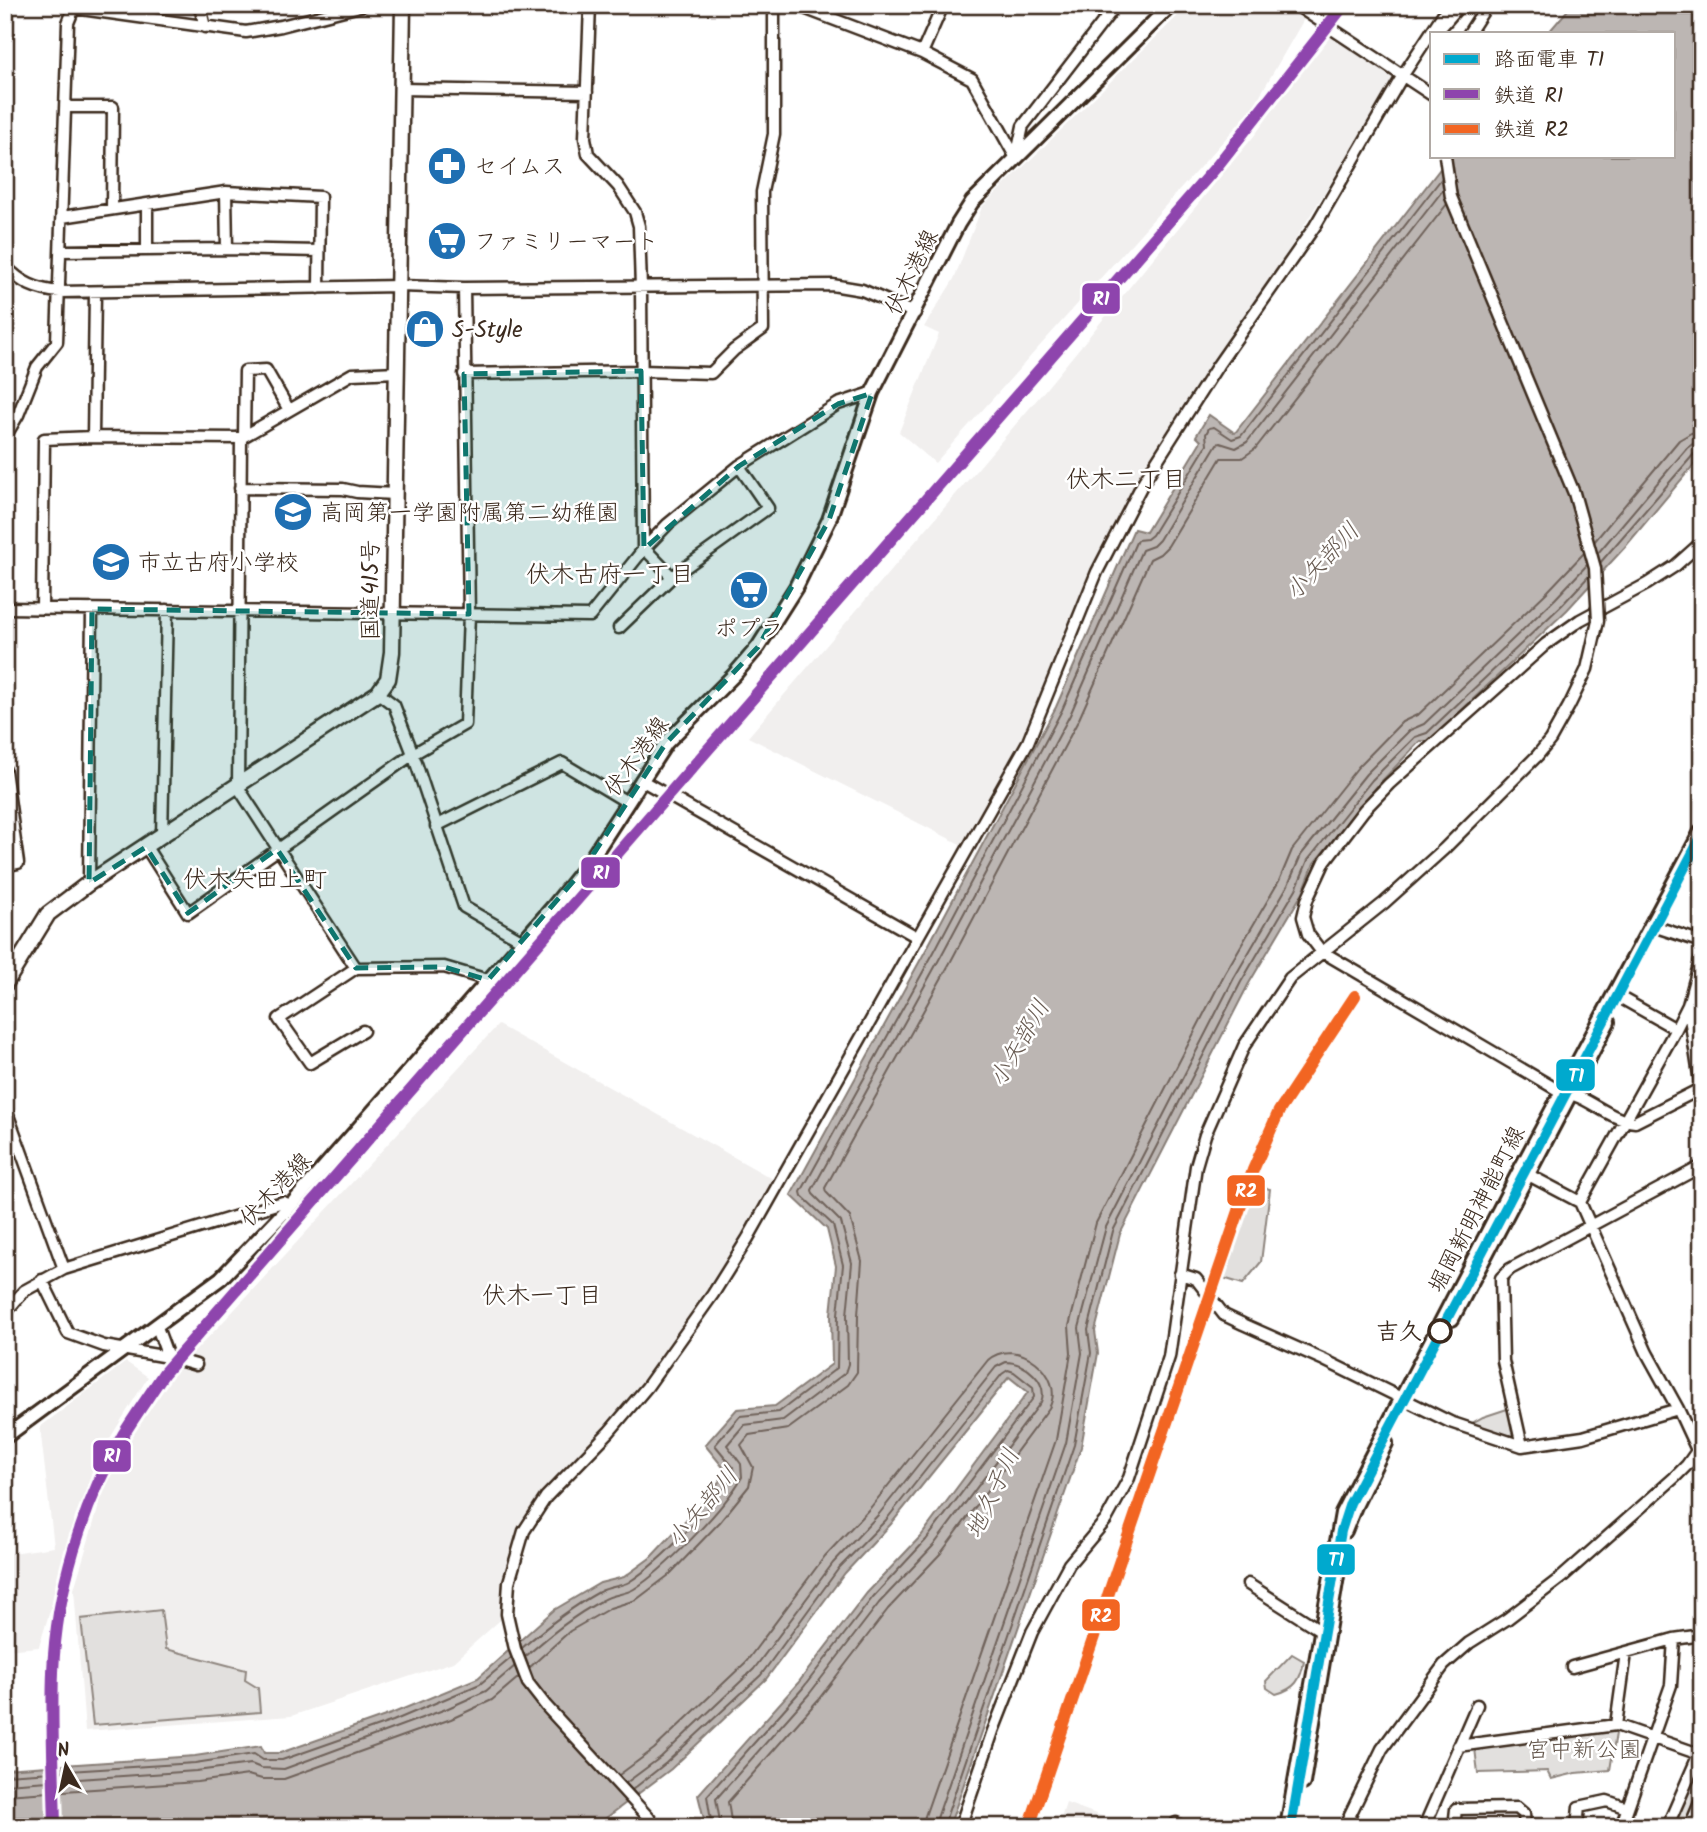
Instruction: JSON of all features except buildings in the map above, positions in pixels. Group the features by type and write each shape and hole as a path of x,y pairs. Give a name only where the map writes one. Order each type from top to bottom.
{"highway":[{"name":"国道415号","path":"378,693 387,679 392,652 403,5"},
{"path":"5,984 48,914 89,883 378,693"},
{"path":"1692,1827 1702,1803"}],"main road":[{"name":"伏木港線","path":"5,1437 220,1278 291,1205 583,870 666,743 758,647 796,587 829,520 872,393 958,224 972,202 1171,5"},
{"name":"堀岡新明神能町線","path":"1287,1827 1342,1513 1566,1093 1702,830"},
{"name":"堀岡新明神能町線","path":"1654,926 1702,845"},
{"name":"堀岡新明神能町線","path":"1295,1827 1346,1529 1403,1400"}],"street":[{"path":"197,5 205,27"},
{"path":"5,438 18,415 37,367 57,342 70,7 246,32 364,5"},
{"path":"590,5 585,138 588,154 618,186 635,212 639,226 644,550 672,577"},
{"path":"464,374 641,371 710,373 734,350 763,329 762,192 774,134 774,5"},
{"path":"796,5 922,53 972,79 1016,158"},
{"path":"922,53 943,5"},
{"path":"1016,158 1023,126 1116,5"},
{"path":"1296,5 1430,94"},
{"path":"1431,32 1449,5"},
{"path":"1437,32 1460,5"},
{"path":"1470,32 1487,5"},
{"path":"655,1827 545,1706 528,1683 515,1649 507,1614 509,1582 524,1531 546,1497 609,1432 647,1387 713,1294 754,1227 1028,743 1097,572 1144,481 1218,365 1315,226 1403,75 1430,34"},
{"path":"1419,51 1430,39"},
{"path":"401,89 587,92"},
{"path":"65,107 113,107 112,209"},
{"path":"960,1827 993,1731 1032,1632 1069,1564 1106,1520 1129,1478 1169,1357 1196,1166 1219,1100 1244,1046 1290,978 1384,903 1444,849 1537,757 1570,706 1587,669 1598,621 1595,568 1574,493 1451,197 1445,158"},
{"path":"62,217 226,192 320,197 318,288"},
{"path":"226,192 227,249"},
{"path":"146,204 147,250"},
{"path":"61,251 319,251"},
{"path":"5,265 14,276 40,290 60,292 399,286 642,288 832,285 862,290 915,313"},
{"path":"146,847 188,913 413,754 465,723 469,614 464,288"},
{"path":"93,437 95,293"},
{"path":"289,410 266,370 245,371 240,488 238,787 356,968"},
{"path":"42,608 44,439 243,437 352,374 397,372"},
{"path":"5,608 590,616 668,524 738,466 838,404 872,393"},
{"path":"619,628 672,577 768,508 738,466"},
{"path":"240,488 343,489 394,494"},
{"path":"1688,1010 1701,1090 1635,1122 1624,1121 1566,1093 1321,951 1308,933 1303,916 1307,900 1325,861 1364,810 1389,784 1546,644 1580,620 1657,578 1702,542"},
{"path":"89,883 92,609"},
{"path":"162,836 167,610"},
{"path":"378,693 394,705 464,907 523,941"},
{"path":"436,826 562,763 627,802"},
{"path":"5,770 18,863 5,866"},
{"path":"641,780 917,937"},
{"path":"1654,926 1702,942"},
{"path":"1580,1202 1688,1010 1702,954"},
{"path":"363,1031 310,1063 279,1019 356,968 444,967 488,980"},
{"path":"1617,996 1676,1029"},
{"path":"1688,1010 1702,1008"},
{"path":"5,1107 64,1269"},
{"path":"1522,1446 1503,1361 1501,1278 1510,1269 1702,1166"},
{"path":"1344,1827 1382,1749 1444,1665 1469,1643 1507,1619 1562,1577 1674,1478 1700,1447 1647,1353 1580,1202 1524,1172"},
{"path":"5,1313 24,1292 64,1269 283,1202 291,1205"},
{"path":"1180,1274 1196,1279 1224,1315 1324,1360 1450,1422 1522,1446 1583,1437 1678,1409"},
{"path":"42,1280 68,1333 122,1351 168,1357 196,1365"},
{"path":"157,1327 168,1357"},
{"path":"1248,1584 1320,1630"},
{"path":"1572,1667 1674,1639 1702,1635"},
{"path":"1621,1827 1671,1685 1674,1639"},
{"path":"1616,1725 1626,1653"},
{"path":"1424,1827 1477,1705"},
{"path":"1458,1746 1616,1725 1700,1754 1667,1827"},
{"path":"1577,1827 1579,1807 1608,1801 1627,1808"},
{"path":"1454,1827 1456,1810 1517,1808 1524,1814 1525,1827"}],"highlighted area":[{"path":"641,371 644,549 739,466 838,404 872,393 829,520 758,647 666,743 583,870 488,980 444,967 356,968 277,849 188,913 146,847 89,883 92,609 469,614 464,374"}],"shaded area":[{"path":"1189,5 1281,5 1304,19 1252,109 935,463 899,432 939,334 924,327 954,279 982,207"},
{"path":"1329,34 1397,77 1144,481 1097,572 1028,742 968,848 748,737 1040,396 1254,136"},
{"path":"498,1025 780,1183 647,1387 546,1497 524,1530 507,1614 453,1662 291,1716 85,1731 74,1589 109,1472 172,1375"},
{"path":"126,1362 148,1377 94,1464 39,1647 5,1650 5,1554 54,1547 40,1427"},
{"path":"1066,1803 1132,1827 1058,1827"}],"green space":[{"path":"1249,1185 1270,1189 1261,1262 1243,1284 1220,1277"},
{"path":"1513,1407 1522,1446 1465,1427 1483,1417"},
{"path":"161,1610 166,1649 246,1670 245,1680 258,1688 260,1712 93,1725 81,1619"},
{"path":"1292,1654 1304,1661 1301,1673 1296,1683 1276,1694 1267,1688 1266,1681"},
{"name":"宮中新公園","path":"1617,1727 1610,1770 1576,1773 1551,1779 1547,1771 1478,1773 1474,1740"},
{"path":"1702,1755 1702,1781 1684,1827 1667,1827"}],"water":[{"path":"1572,5 1702,5 1702,455 1625,547 1567,610 1429,741 1420,741 1378,785 1314,863 1303,892 1248,985 1120,1234 1095,1331 1098,1353 1081,1447 949,1827 706,1827 698,1795 798,1683 867,1593 921,1536 1028,1392 1009,1377 891,1524 845,1573 766,1679 671,1769 594,1827 5,1827 5,1769 195,1756 261,1746 264,1753 280,1753 391,1714 478,1678 554,1610 600,1583 624,1577 650,1558 727,1472 705,1445 737,1409 775,1406 832,1364 831,1314 836,1266 827,1229 791,1195 1056,707 1134,529 1146,532 1201,441 1196,436 1209,415 1235,433 1448,158 1676,158 1676,32 1549,32"}],"railway":[{"path":"1029,1827 1253,1170 1279,1111 1355,996"}],"tram line":[{"name":"T1","path":"1291,1827 1341,1531 1350,1503 1702,835"}],"rail line":[{"name":"R1","path":"55,1827 53,1672 59,1611 66,1580 84,1519 108,1462 164,1373 1217,166 1344,5"},
{"name":"R2","path":"1029,1827 1253,1170 1279,1111 1355,996"}],"place":[{"name":"セイムス","path":"447,166"},
{"name":"ファミリーマート","path":"447,241"},
{"name":"S-Style","path":"425,329"},
{"name":"高岡第一学園附属第二幼稚園","path":"293,512"},
{"name":"市立古府小学校","path":"111,562"},
{"name":"ポプラ","path":"749,590"},
{"name":"吉久","path":"1440,1331"}],"district":[{"name":"伏木二丁目","path":"1126,479"},
{"name":"伏木古府一丁目","path":"610,574"},
{"name":"伏木矢田上町","path":"255,879"},
{"name":"伏木一丁目","path":"542,1295"}],"water label":[{"name":"小矢部川","path":"1322,561"},
{"name":"小矢部川","path":"1019,1043"},
{"name":"地久子川","path":"992,1493"},
{"name":"小矢部川","path":"702,1507"}]}
